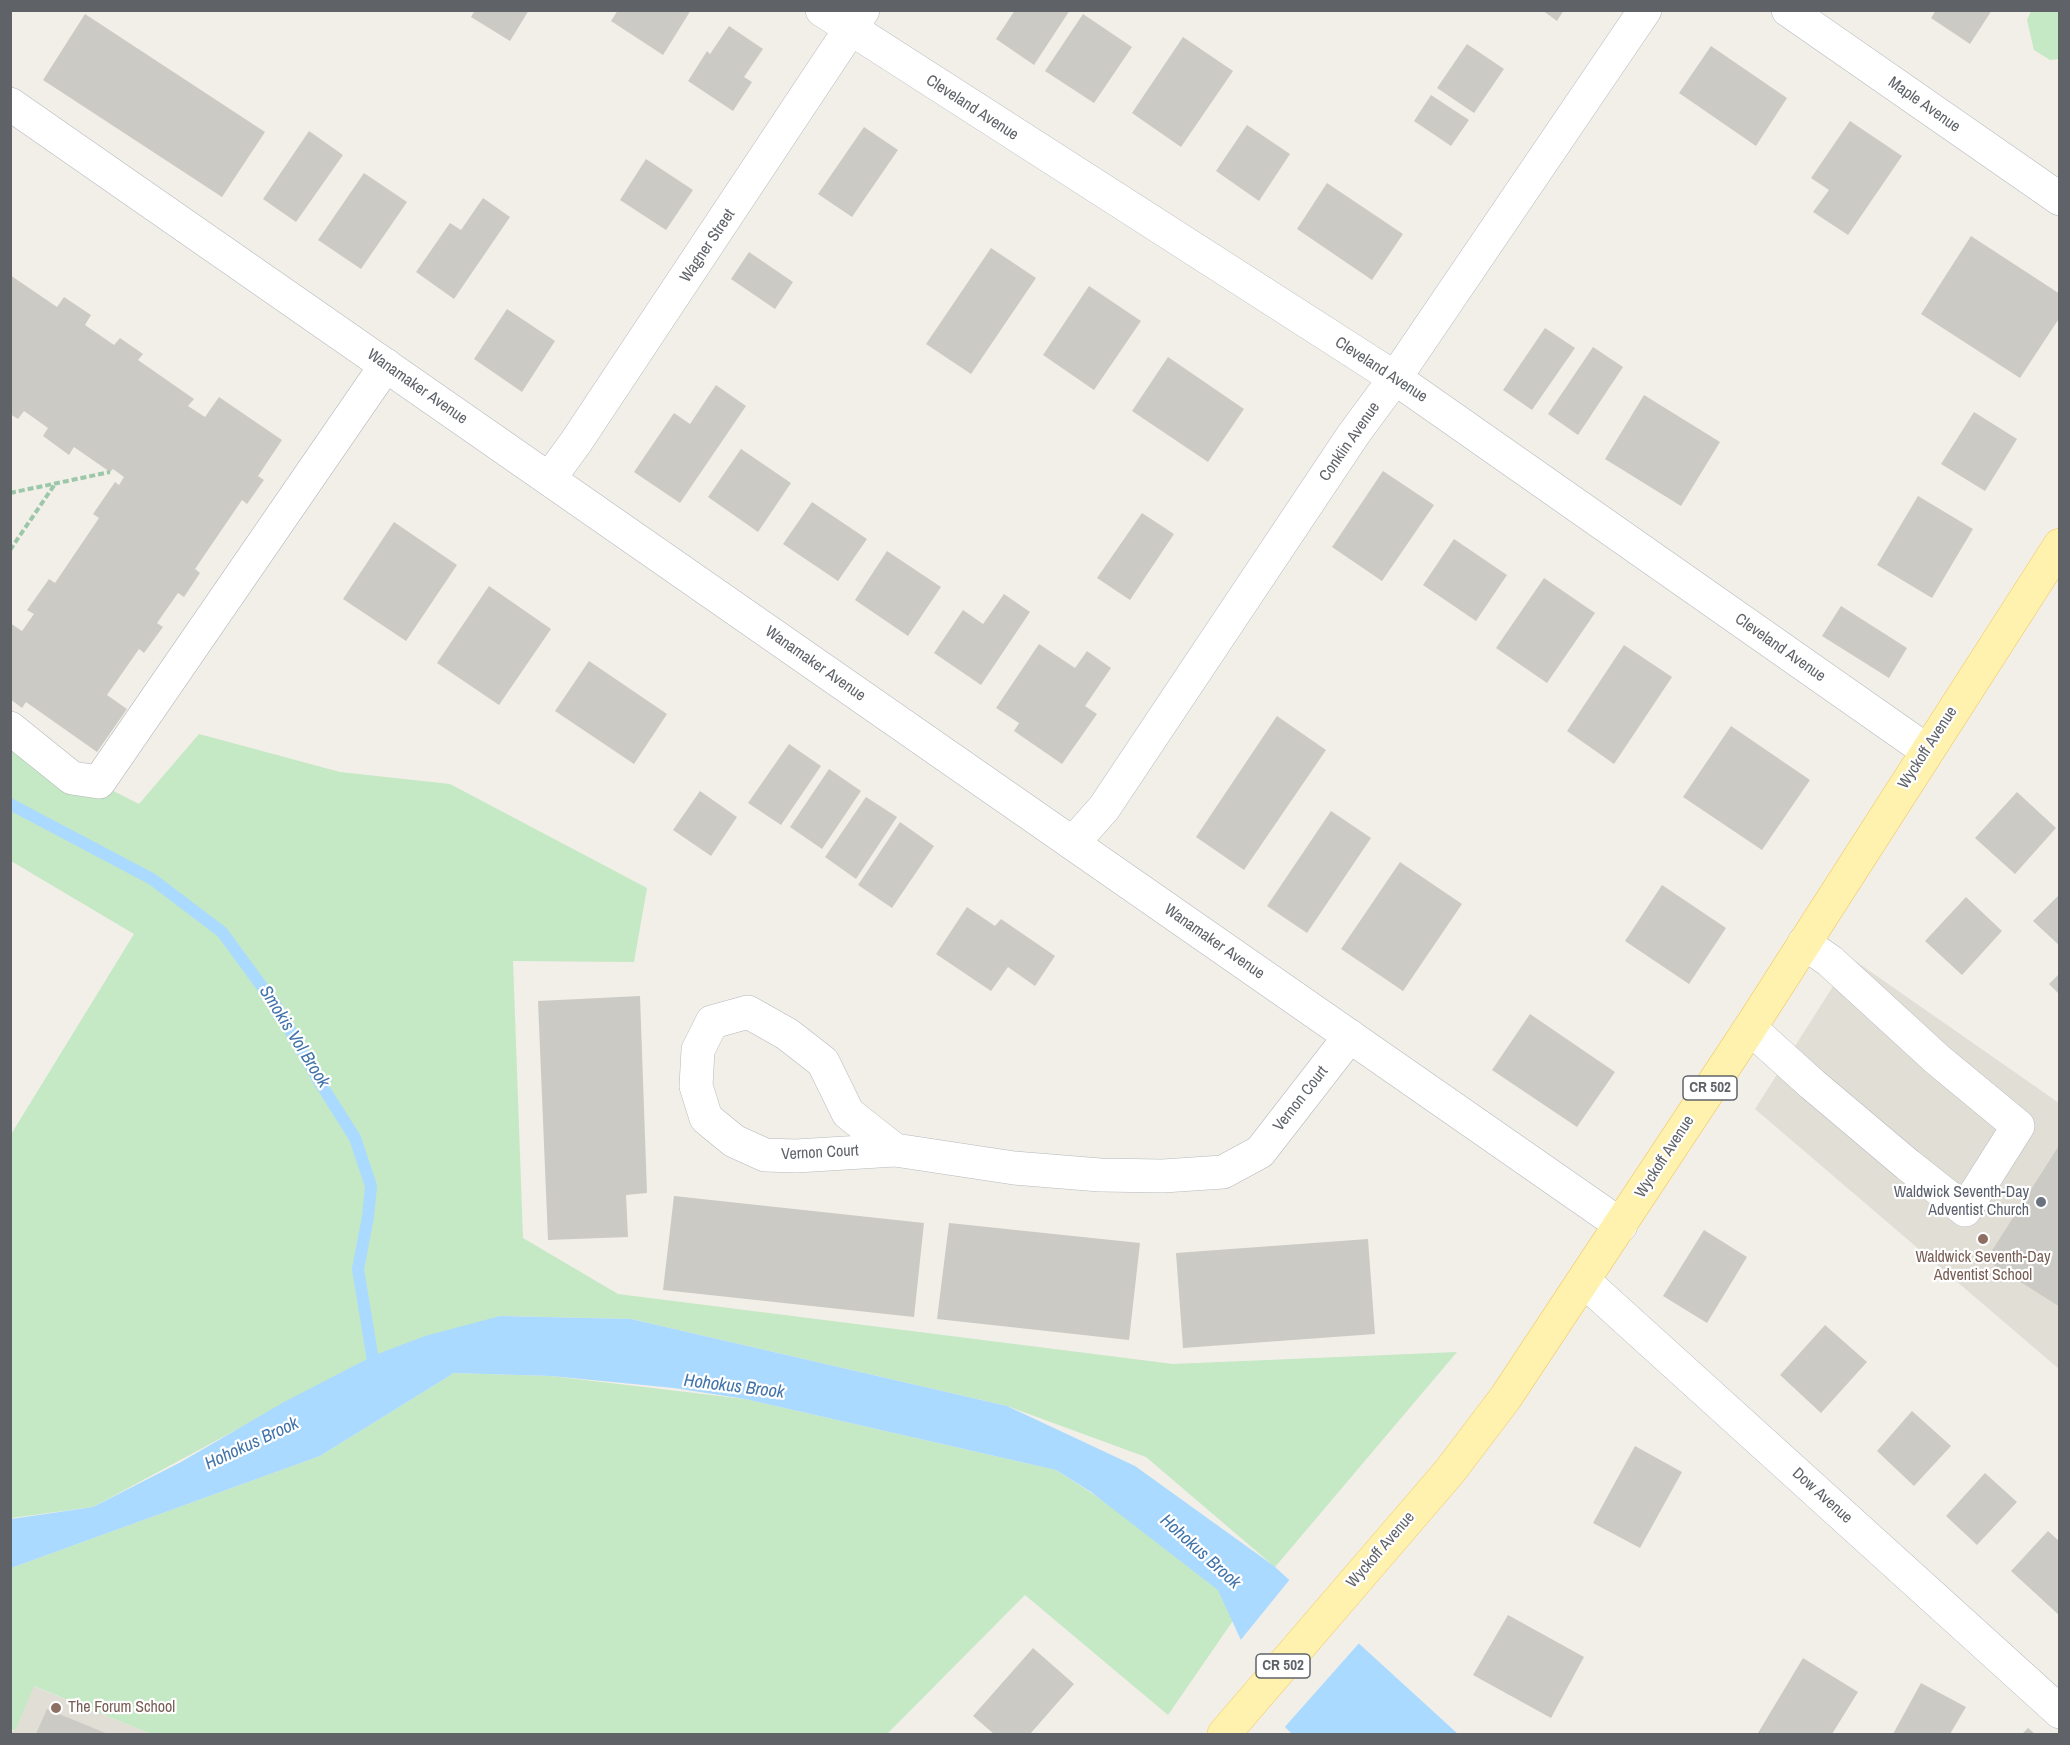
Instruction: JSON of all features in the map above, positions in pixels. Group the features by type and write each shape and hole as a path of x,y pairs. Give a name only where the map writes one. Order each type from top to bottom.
{"main road":[{"name":"Wyckoff Avenue","path":"1230,1728 1450,1471 1506,1396 1750,1028 1926,750 2060,545"}],"street":[{"name":"Cleveland Avenue","path":"822,10 857,20 1395,378 1926,750"},
{"name":"Conklin Avenue","path":"1073,843 1104,808 1353,435 1395,378 1645,10"},
{"name":"Maple Avenue","path":"1788,10 2060,199"},
{"name":"Wagner Street","path":"549,479 857,20"},
{"name":"Wanamaker Avenue","path":"10,104 1621,1225"},
{"path":"10,728 72,778 99,782 386,365"},
{"path":"1750,1028 1812,1084 1965,1210 2018,1126 1938,1060 1830,961 1804,943"},
{"name":"Vernon Court","path":"895,1150 848,1113 823,1062 787,1034 748,1012 712,1022 698,1050 696,1086 706,1118 734,1141 765,1155 796,1156 895,1150 1014,1168 1101,1175 1162,1176 1223,1172 1260,1152 1350,1036"},
{"name":"Dow Avenue","path":"1584,1281 2060,1712"}],"path":[{"path":"10,494 110,472"},
{"path":"10,550 55,484"}],"shaded area":[{"name":"Waldwick Seventh-Day Adventist School","path":"1851,958 2059,1103 2059,1369 1755,1109"},
{"name":"The Forum School","path":"33,1686 151,1734 11,1734 11,1731 15,1731"}],"green space":[{"path":"2031,11 2059,11 2059,59 2050,60 2034,50 2027,20"},
{"path":"199,734 340,772 450,784 647,888 634,962 513,961 523,1238 618,1294 1173,1364 1457,1352 1275,1567 1146,1457 1007,1406 631,1319 500,1316 375,1355 93,1507 11,1518 10,1136 134,934 11,861 11,739 139,804"},
{"path":"454,1373 551,1376 745,1399 1056,1470 1250,1596 1168,1715 1025,1595 887,1734 151,1734 34,1686 15,1731 11,1729 11,1568 320,1456"}],"water":[{"name":"Hohokus Brook","path":"500,1316 631,1319 1007,1406 1135,1466 1274,1566 1458,1734 1292,1734 1277,1719 1218,1590 1091,1492 1056,1470 745,1399 674,1388 551,1376 454,1373 320,1456 11,1568 11,1519 93,1507 181,1462 284,1402 375,1355 425,1336"}],"pier":[{"path":"1291,1578 1361,1641 1283,1729 1275,1720 1239,1642"}],"building":[{"path":"475,10 529,10 510,41 471,17"},
{"path":"618,10 691,10 663,55 611,21"},
{"path":"1015,10 1070,10 1034,65 996,39"},
{"path":"1542,10 1564,10 1557,21"},
{"path":"1936,10 1992,10 1970,44 1931,18"},
{"path":"85,14 265,132 222,197 43,80"},
{"path":"1083,14 1132,47 1094,103 1045,71"},
{"path":"729,26 763,49 744,77 752,82 733,111 688,81 707,51 710,54"},
{"path":"1183,37 1233,71 1181,147 1132,113"},
{"path":"1467,44 1504,69 1474,113 1437,88"},
{"path":"1711,46 1787,98 1756,146 1679,93"},
{"path":"1431,95 1469,120 1451,146 1414,121"},
{"path":"1850,121 1902,156 1848,235 1813,212 1829,190 1811,178"},
{"path":"1247,125 1290,154 1259,201 1216,171"},
{"path":"864,127 898,150 852,217 818,194"},
{"path":"309,131 343,155 296,222 263,199"},
{"path":"646,159 693,190 666,230 620,200"},
{"path":"364,173 407,202 361,269 318,240"},
{"path":"1327,183 1403,234 1372,280 1297,229"},
{"path":"483,198 510,217 454,299 416,272 450,223 461,230"},
{"path":"1971,236 2060,294 2060,317 2020,378 1921,314"},
{"path":"991,248 1036,278 971,374 926,344"},
{"path":"749,252 793,282 775,309 731,279"},
{"path":"10,275 57,307 64,297 91,315 85,325 114,345 120,338 143,354 138,360 194,399 188,406 205,417 219,397 282,440 258,476 264,480 247,504 242,500 195,569 200,573 184,597 178,593 157,623 163,627 144,653 139,649 107,695 127,709 97,752 26,702 22,708 10,699 10,623 22,631 34,614 27,610 49,579 55,583 99,518 93,514 115,482 119,485 124,477 113,469 110,472 74,447 69,455 43,436 48,428 24,411 18,419 10,414"},
{"path":"1089,286 1141,321 1094,390 1043,355"},
{"path":"507,309 555,341 522,392 474,359"},
{"path":"1545,328 1575,348 1532,410 1503,390"},
{"path":"1593,347 1623,367 1578,435 1548,414"},
{"path":"1168,357 1244,409 1208,462 1132,411"},
{"path":"716,385 746,406 680,503 634,472 674,413 690,424"},
{"path":"1644,395 1720,442 1681,506 1605,459"},
{"path":"1974,412 2017,439 1985,491 1941,464"},
{"path":"741,449 791,483 758,532 708,497"},
{"path":"1383,471 1434,505 1382,581 1332,547"},
{"path":"1918,496 1973,529 1932,598 1877,565"},
{"path":"812,502 867,539 838,581 783,544"},
{"path":"1142,513 1174,534 1130,600 1097,578"},
{"path":"394,522 457,565 406,641 343,599"},
{"path":"1454,539 1507,575 1476,621 1423,585"},
{"path":"887,551 941,587 908,636 855,600"},
{"path":"1544,578 1595,613 1547,683 1496,648"},
{"path":"489,586 551,629 499,705 437,663"},
{"path":"1004,594 1030,612 981,685 934,653 963,610 983,624"},
{"path":"1841,606 1907,648 1889,678 1822,636"},
{"path":"1039,644 1075,668 1087,651 1111,668 1085,706 1097,714 1062,764 1014,731 1019,723 996,708"},
{"path":"1624,645 1672,677 1614,764 1567,731"},
{"path":"589,661 667,714 634,764 555,711"},
{"path":"1277,716 1326,750 1244,870 1196,837"},
{"path":"1731,726 1810,780 1762,850 1683,797"},
{"path":"789,744 821,766 781,825 748,803"},
{"path":"829,769 861,791 822,849 790,827"},
{"path":"700,791 737,817 711,856 673,830"},
{"path":"2017,792 2056,828 2015,874 1975,838"},
{"path":"866,797 897,817 856,879 825,857"},
{"path":"1331,811 1371,838 1307,933 1267,906"},
{"path":"900,822 934,846 892,908 858,885"},
{"path":"1400,862 1462,904 1403,991 1341,949"},
{"path":"1662,885 1726,928 1689,984 1625,941"},
{"path":"2060,894 2060,946 2033,921"},
{"path":"1966,897 2002,931 1962,975 1925,941"},
{"path":"967,907 995,926 1001,919 1055,956 1035,986 1008,967 991,991 936,954"},
{"path":"2060,973 2060,995 2049,984"},
{"path":"640,996 647,1193 626,1195 628,1237 548,1240 538,1001"},
{"path":"1530,1014 1615,1072 1577,1127 1492,1070"},
{"name":"Waldwick Seventh-Day Adventist Church","path":"2060,1144 2060,1307 1986,1260"},
{"path":"674,1196 924,1223 914,1317 663,1290"},
{"path":"949,1223 1140,1243 1129,1340 937,1319"},
{"path":"1704,1230 1747,1257 1707,1323 1663,1296"},
{"path":"1368,1239 1375,1334 1183,1348 1176,1253"},
{"path":"1825,1325 1867,1362 1821,1413 1780,1375"},
{"path":"1912,1411 1951,1446 1914,1486 1877,1451"},
{"path":"1635,1446 1682,1472 1640,1548 1593,1523"},
{"path":"1985,1473 2017,1502 1977,1545 1946,1516"},
{"path":"2048,1531 2060,1542 2060,1616 2011,1571"},
{"path":"1508,1615 1584,1657 1551,1718 1473,1675"},
{"path":"1033,1648 1074,1684 1030,1734 994,1734 973,1716"},
{"path":"1803,1658 1858,1692 1832,1734 1758,1733"},
{"path":"1921,1683 1966,1707 1950,1734 1893,1734"},
{"path":"47,1709 108,1734 36,1734"},
{"path":"2028,1728 2035,1734 2022,1734"}],"waterway":[{"name":"Smokis Vol Brook","path":"10,804 152,879 222,932 277,1007 355,1138 371,1186 368,1217 358,1269 375,1373"}],"place":[{"name":"Waldwick Seventh-Day Adventist Church","path":"2041,1202"},
{"name":"Waldwick Seventh-Day Adventist School","path":"1983,1239"},
{"name":"The Forum School","path":"56,1708"}]}
